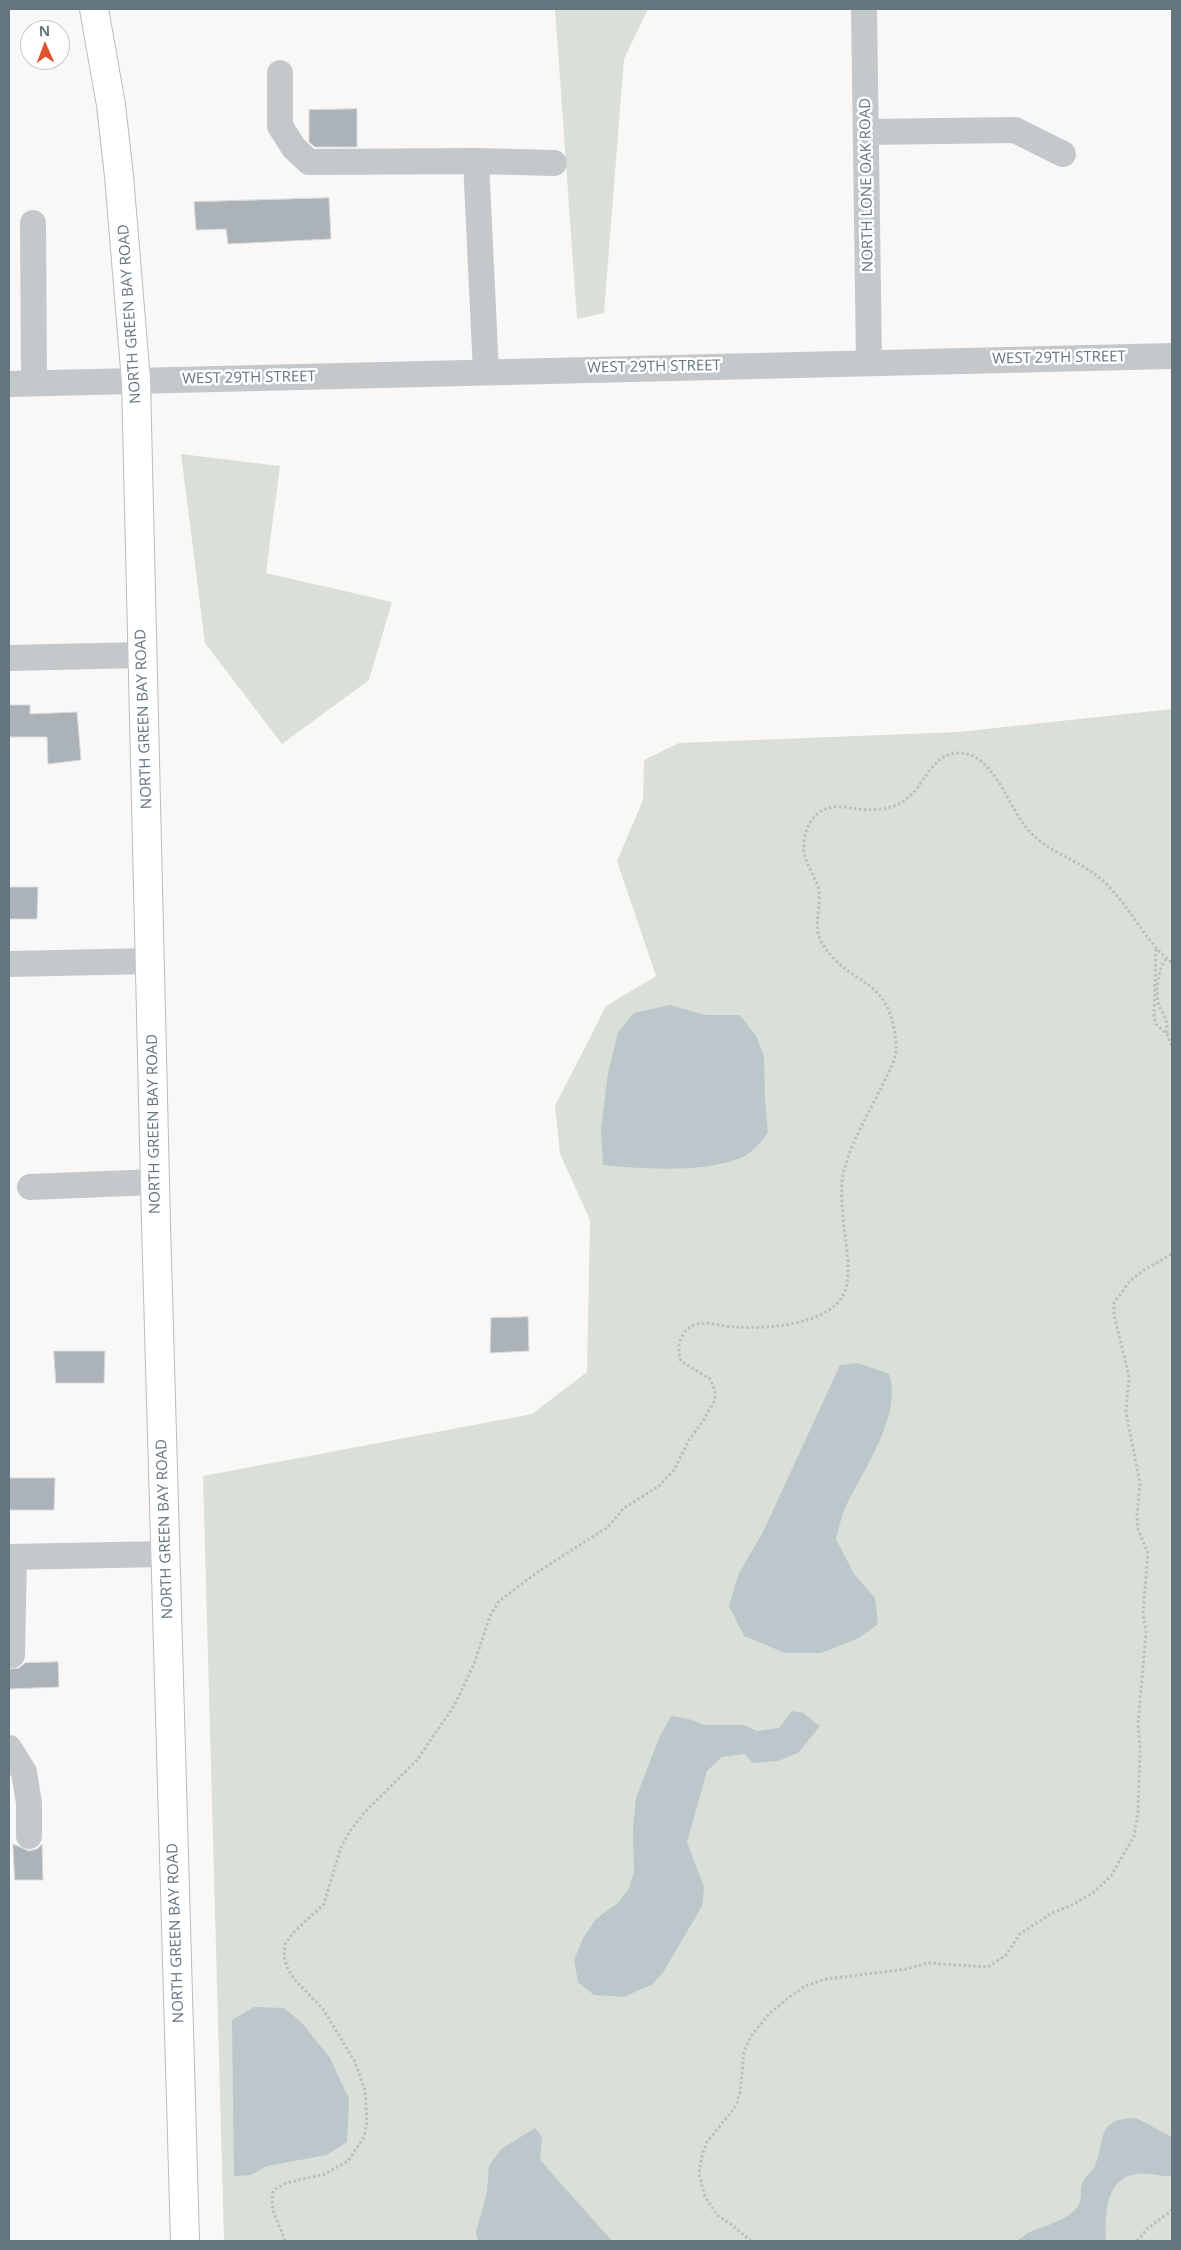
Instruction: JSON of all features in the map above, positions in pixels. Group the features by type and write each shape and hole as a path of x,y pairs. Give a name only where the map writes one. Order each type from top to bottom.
{"main road":[{"name":"NORTH GREEN BAY ROAD","path":"94,9 111,105 119,176 136,381 155,1182 185,2241"}],"street":[{"name":"NORTH LONE OAK ROAD","path":"864,9 869,362"},
{"path":"280,73 280,126 294,148 309,162 476,161 554,163"},
{"path":"866,132 1015,130 1063,154"},
{"path":"476,161 486,372"},
{"path":"21,383 33,223"},
{"name":"WEST 29TH STREET","path":"21,383 1172,356"},
{"path":"9,658 142,655"},
{"path":"9,964 151,961"},
{"path":"30,1187 155,1182"},
{"path":"12,1655 11,1557 165,1554"},
{"path":"9,1748 24,1772 29,1803 29,1836"}],"path":[{"path":"285,2241 270,2200 274,2190 286,2183 325,2174 348,2161 364,2136 367,2122 365,2090 355,2062 323,2009 294,1979 287,1967 284,1956 285,1944 293,1933 324,1904 342,1847 350,1831 417,1760 454,1706 474,1664 490,1616 499,1601 539,1571 608,1527 624,1508 659,1486 674,1470 689,1440 715,1400 715,1391 710,1379 680,1361 678,1352 679,1342 691,1326 701,1324 737,1327 788,1324 826,1313 836,1306 845,1293 847,1268 842,1205 844,1171 890,1069 897,1048 891,1014 880,993 835,960 818,936 819,894 817,884 804,856 804,845 809,824 815,815 828,808 888,809 898,805 912,795 939,761 955,753 969,754 984,762 988,767 1030,832 1041,842 1080,863 1101,878 1134,915 1156,949 1172,963"},
{"path":"1156,949 1154,1018 1156,1024 1167,1034"},
{"path":"1166,959 1159,970 1158,994 1159,1007 1166,1016 1167,1034 1172,1047"},
{"path":"751,2241 732,2225 720,2218 709,2205 701,2188 699,2174 707,2142 736,2106 740,2092 744,2052 751,2036 769,2014 806,1986 826,1979 907,1969 928,1963 988,1967 1006,1955 1020,1934 1052,1912 1070,1906 1093,1893 1111,1876 1134,1836 1138,1812 1139,1691 1146,1632 1143,1614 1148,1559 1146,1543 1138,1529 1137,1514 1140,1484 1126,1412 1129,1376 1114,1316 1114,1304 1130,1281 1144,1270 1172,1254"},
{"path":"1137,2241 1148,2228 1172,2210"}],"shaded area":[{"path":"555,9 648,9 624,59 604,313 577,319"},
{"path":"181,454 280,466 266,573 392,602 369,680 282,744 205,643"},
{"path":"1172,709 1172,2241 224,2241 203,1476 532,1414 587,1372 590,1220 560,1154 555,1106 606,1006 656,976 617,861 643,800 644,760 679,743 958,732"},
{"path":"670,1005 705,1015 740,1015 756,1036 764,1057 768,1132 759,1144 748,1153 726,1163 673,1169 603,1165 601,1128 608,1073 618,1032 634,1013"},
{"path":"858,1363 889,1374 892,1390 891,1407 879,1442 844,1510 836,1539 854,1574 875,1598 878,1624 859,1638 821,1653 785,1653 744,1636 729,1606 739,1573 763,1532 840,1365"},
{"path":"792,1711 803,1713 820,1726 798,1753 778,1761 753,1763 744,1754 722,1757 707,1771 687,1842 704,1887 702,1906 664,1971 653,1984 624,1997 594,1995 578,1982 574,1960 583,1938 596,1919 619,1902 629,1888 634,1872 633,1828 636,1798 659,1738 671,1716 689,1719 704,1725 744,1725 757,1731 779,1728"},
{"path":"254,2007 284,2008 302,2023 330,2058 349,2099 347,2142 327,2155 267,2166 251,2175 234,2176 232,2020"},
{"path":"1136,2118 1172,2137 1172,2176 1137,2174 1126,2177 1118,2183 1112,2191 1109,2200 1106,2241 1015,2241 1028,2233 1068,2216 1078,2206 1083,2181 1095,2166 1102,2138 1108,2126 1123,2119"},
{"path":"535,2128 542,2137 540,2160 612,2241 478,2241 476,2232 487,2192 489,2166 501,2149"}],"building":[{"path":"357,109 357,147 315,147 309,142 309,110"},
{"path":"329,198 331,239 228,244 226,229 196,230 194,202"},
{"path":"9,705 30,705 30,714 77,712 81,760 48,764 47,737 9,737"},
{"path":"9,887 38,887 37,919 9,919"},
{"path":"528,1317 529,1351 490,1353 491,1318"},
{"path":"54,1351 105,1351 104,1383 56,1383"},
{"path":"9,1478 55,1478 54,1510 9,1510"},
{"path":"58,1662 59,1687 9,1689 9,1669 19,1668 25,1663"},
{"path":"13,1844 29,1851 37,1849 42,1844 43,1880 15,1880"}]}
